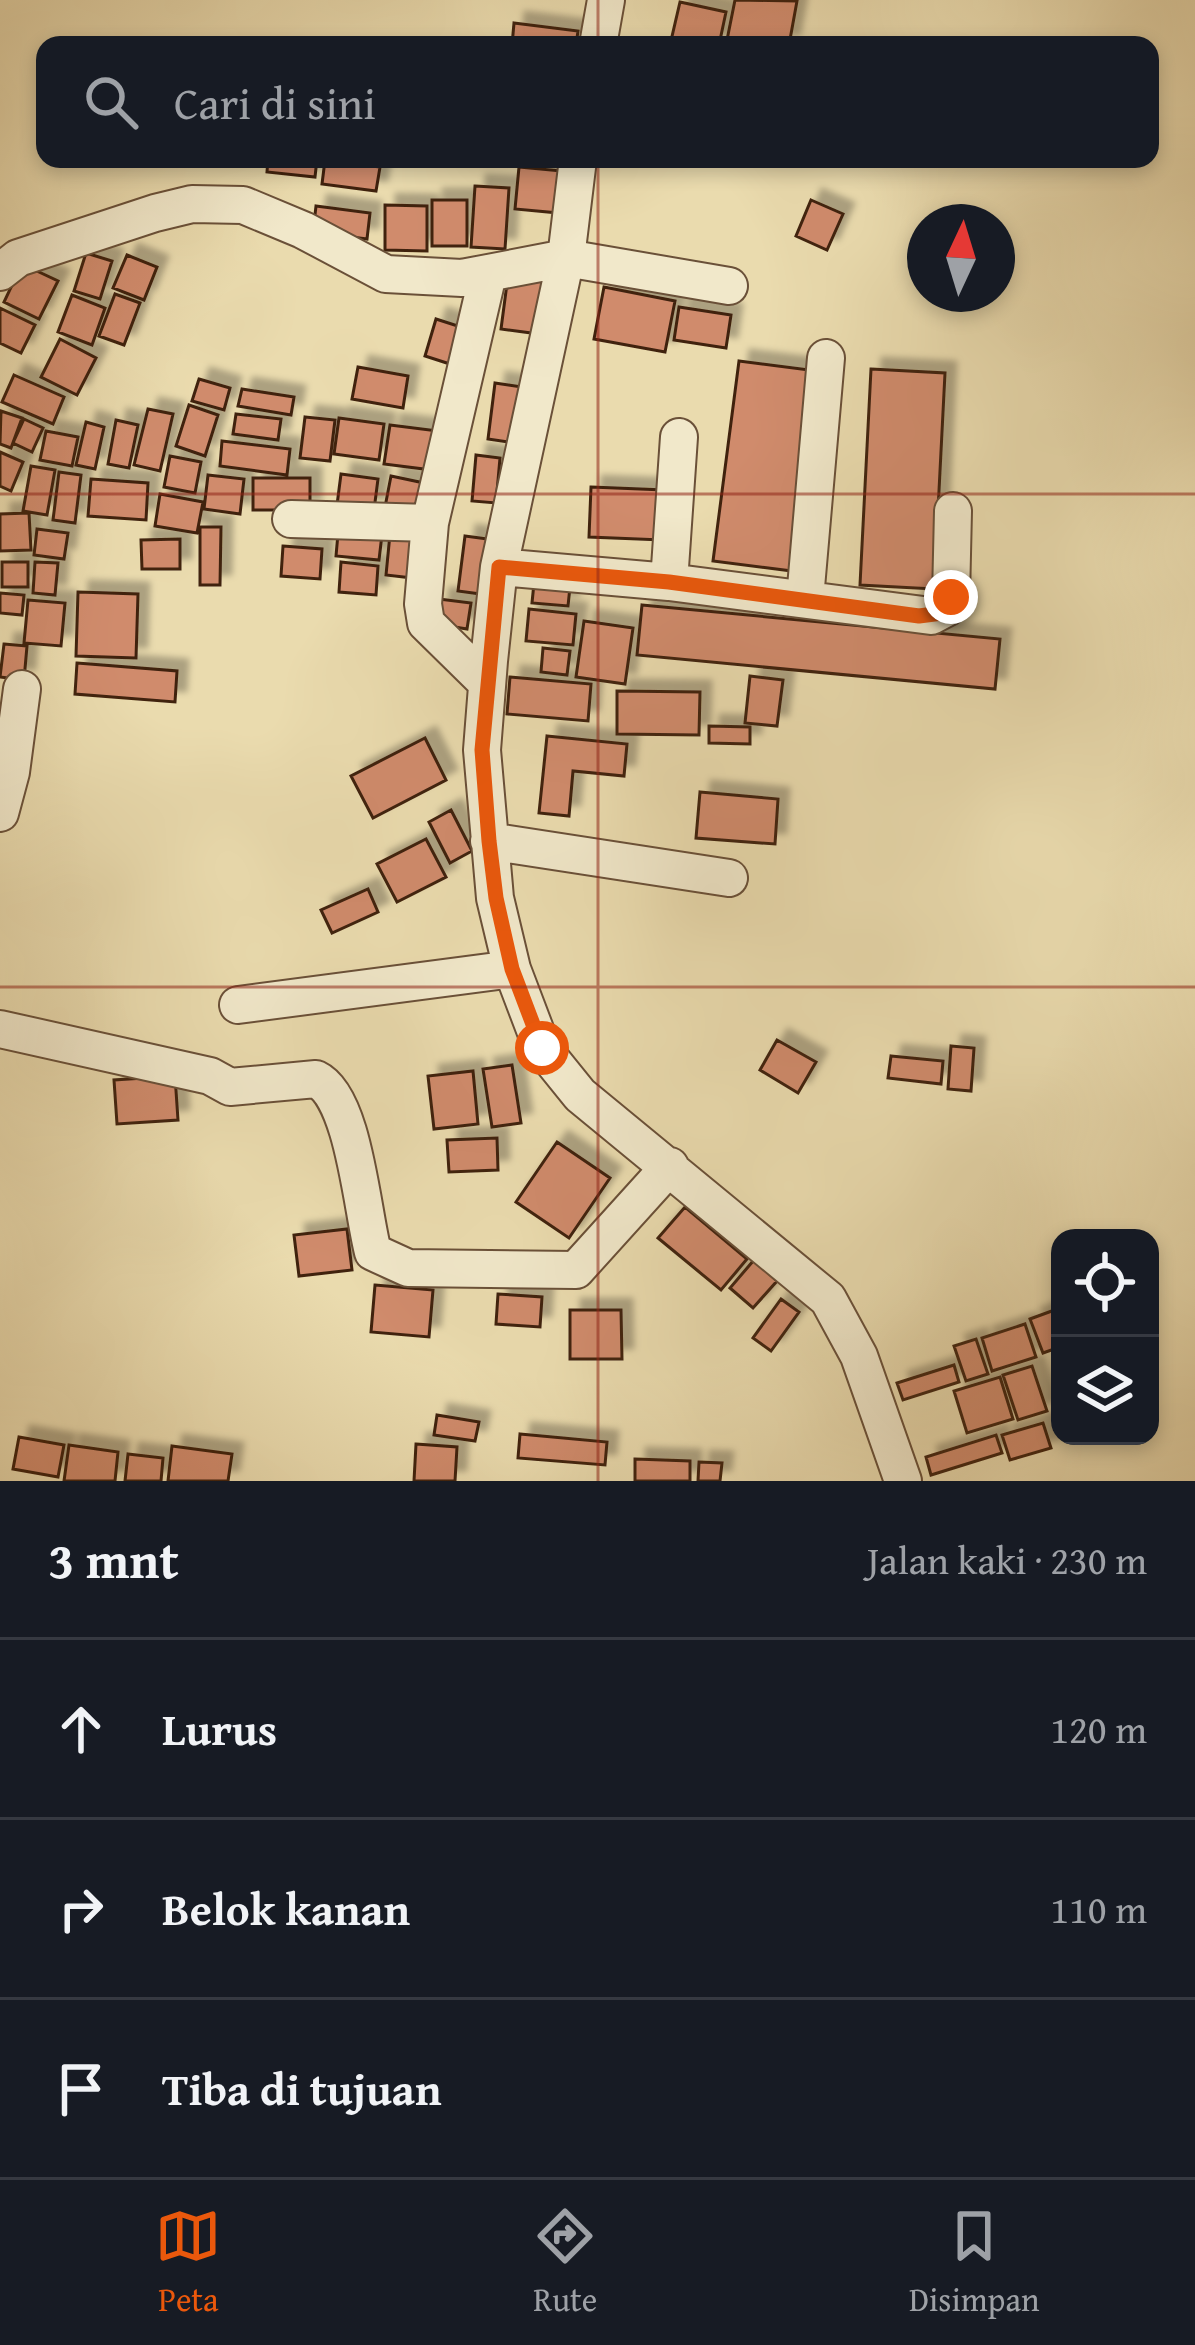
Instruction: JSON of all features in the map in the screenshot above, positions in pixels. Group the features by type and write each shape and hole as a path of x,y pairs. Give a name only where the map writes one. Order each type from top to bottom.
{"street":[{"path":"600,36 606,0"},
{"path":"577,168 566,258 499,567 487,683 482,750 489,841 512,969 542,1048 580,1095 828,1299 859,1357 904,1481"},
{"path":"0,272 18,258 192,204 243,205 386,274 462,278 566,258 729,286"},
{"path":"487,683 426,623 423,604 430,523 488,274"},
{"path":"805,599 826,358"},
{"path":"669,582 679,437"},
{"path":"499,567 669,582 919,616 942,613 951,597 953,511"},
{"path":"291,519 430,523"},
{"path":"0,813 22,688"},
{"path":"489,841 729,878"},
{"path":"238,1005 512,969"},
{"path":"0,1029 210,1076 230,1087 316,1079 327,1084 344,1124 373,1252 408,1268 576,1270 670,1166"}],"building":[{"path":"735,0 797,1 791,36 728,36"},
{"path":"680,2 726,12 721,36 672,36"},
{"path":"514,23 578,31 577,36 513,36"},
{"path":"267,168 316,168 315,177 267,172"},
{"path":"324,168 380,168 376,191 322,184"},
{"path":"519,168 562,171 559,213 515,209"},
{"path":"475,186 509,188 505,249 471,247"},
{"path":"432,200 467,200 467,246 432,246"},
{"path":"811,200 843,214 827,250 796,236"},
{"path":"385,205 427,206 427,251 385,250"},
{"path":"316,206 370,213 367,239 313,232"},
{"path":"86,253 112,261 100,299 74,291"},
{"path":"127,255 157,267 144,300 113,288"},
{"path":"22,264 58,281 39,319 4,302"},
{"path":"508,276 546,281 539,334 501,329"},
{"path":"604,287 675,301 665,352 594,339"},
{"path":"115,294 140,303 124,345 99,336"},
{"path":"72,295 105,308 92,345 58,332"},
{"path":"679,307 731,315 726,348 674,340"},
{"path":"0,308 35,325 21,353 0,343"},
{"path":"436,319 464,328 453,365 425,356"},
{"path":"60,339 96,358 77,395 41,377"},
{"path":"739,361 817,371 792,571 713,561"},
{"path":"358,367 408,376 403,408 352,399"},
{"path":"871,369 945,373 934,589 860,585"},
{"path":"14,375 64,397 53,424 2,402"},
{"path":"199,379 230,388 224,410 192,401"},
{"path":"495,383 522,387 515,443 488,439"},
{"path":"242,389 294,397 291,415 238,406"},
{"path":"189,405 218,415 205,456 176,446"},
{"path":"148,409 173,414 160,471 134,465"},
{"path":"1,411 22,418 11,448 0,444"},
{"path":"236,414 281,419 278,440 233,434"},
{"path":"305,417 335,420 330,461 300,458"},
{"path":"339,418 384,424 379,460 334,454"},
{"path":"24,419 43,428 32,452 13,443"},
{"path":"116,420 138,425 129,468 108,464"},
{"path":"86,422 104,427 95,469 76,465"},
{"path":"390,425 438,431 432,470 384,464"},
{"path":"46,431 78,437 72,466 40,460"},
{"path":"222,441 290,449 287,475 220,466"},
{"path":"0,452 23,462 11,491 0,486"},
{"path":"476,455 500,458 496,503 472,501"},
{"path":"170,456 201,462 195,493 164,487"},
{"path":"31,466 55,470 47,515 23,511"},
{"path":"59,472 81,475 75,523 53,520"},
{"path":"341,474 378,479 374,510 337,505"},
{"path":"208,475 244,479 240,514 204,509"},
{"path":"391,476 424,483 418,513 385,507"},
{"path":"253,478 310,478 310,510 253,510"},
{"path":"91,479 148,483 146,520 88,516"},
{"path":"591,487 664,490 662,540 589,537"},
{"path":"160,494 203,502 197,533 155,526"},
{"path":"29,513 31,550 0,551 0,514"},
{"path":"339,522 383,526 379,560 336,556"},
{"path":"200,527 221,527 220,585 200,585"},
{"path":"37,529 68,533 64,559 34,555"},
{"path":"390,534 425,538 421,579 386,575"},
{"path":"465,536 495,540 488,595 458,591"},
{"path":"180,539 180,569 142,569 141,540"},
{"path":"283,546 322,549 320,579 281,576"},
{"path":"2,562 28,562 28,587 2,587"},
{"path":"35,562 58,563 55,595 33,593"},
{"path":"341,562 378,566 376,595 339,592"},
{"path":"534,583 570,587 568,606 532,603"},
{"path":"78,592 138,594 136,658 76,656"},
{"path":"0,593 24,595 22,615 0,613"},
{"path":"439,599 471,603 467,629 436,624"},
{"path":"28,600 65,603 61,646 24,643"},
{"path":"642,605 1000,639 995,689 637,655"},
{"path":"529,609 576,614 573,645 526,641"},
{"path":"584,621 633,628 625,684 576,677"},
{"path":"4,644 27,646 24,680 0,677"},
{"path":"543,648 570,651 567,675 541,672"},
{"path":"77,663 177,671 175,702 75,694"},
{"path":"750,676 783,680 777,726 745,723"},
{"path":"510,677 591,684 588,721 507,714"},
{"path":"617,691 700,692 699,735 617,734"},
{"path":"709,726 750,727 750,744 709,743"},
{"path":"547,736 627,744 624,776 573,771 569,816 539,813"},
{"path":"425,738 446,780 373,818 351,776"},
{"path":"700,792 778,799 775,844 696,838"},
{"path":"451,810 472,851 450,863 429,822"},
{"path":"426,839 446,877 397,902 377,864"},
{"path":"368,889 378,912 332,933 321,910"},
{"path":"777,1040 816,1062 798,1093 760,1070"},
{"path":"951,1046 974,1048 971,1091 948,1089"},
{"path":"891,1056 943,1061 941,1084 888,1078"},
{"path":"512,1065 521,1123 492,1127 483,1069"},
{"path":"473,1071 478,1124 434,1129 428,1076"},
{"path":"175,1076 178,1120 117,1124 114,1080"},
{"path":"497,1138 498,1170 449,1172 447,1140"},
{"path":"557,1142 610,1178 569,1238 516,1202"},
{"path":"685,1207 747,1259 721,1290 658,1238"},
{"path":"347,1229 352,1270 299,1276 294,1235"},
{"path":"754,1260 777,1281 753,1308 730,1288"},
{"path":"375,1285 433,1290 429,1337 371,1332"},
{"path":"498,1294 542,1297 540,1327 496,1324"},
{"path":"781,1299 799,1312 771,1351 753,1338"},
{"path":"570,1310 621,1310 622,1359 570,1359"},
{"path":"1051,1311 1051,1350 1043,1353 1030,1319"},
{"path":"1025,1324 1036,1357 992,1371 982,1338"},
{"path":"976,1339 988,1374 966,1381 954,1346"},
{"path":"954,1365 959,1382 903,1400 897,1383"},
{"path":"1032,1366 1047,1411 1018,1420 1003,1375"},
{"path":"1000,1377 1013,1419 967,1433 954,1391"},
{"path":"437,1415 479,1422 475,1441 434,1435"},
{"path":"1043,1423 1051,1448 1010,1460 1002,1435"},
{"path":"520,1434 607,1442 605,1465 518,1458"},
{"path":"996,1435 1002,1453 931,1475 926,1457"},
{"path":"19,1437 64,1445 58,1477 13,1469"},
{"path":"416,1444 457,1447 455,1481 414,1481"},
{"path":"69,1445 118,1452 115,1481 64,1481"},
{"path":"172,1446 232,1454 228,1481 168,1481"},
{"path":"128,1454 163,1458 161,1481 125,1481"},
{"path":"635,1459 690,1461 690,1481 635,1481"},
{"path":"699,1462 722,1463 720,1481 698,1481"}],"route":[{"path":"542,1048 512,969 489,841 482,750 499,567 669,582 919,616 942,613 951,597"}]}
